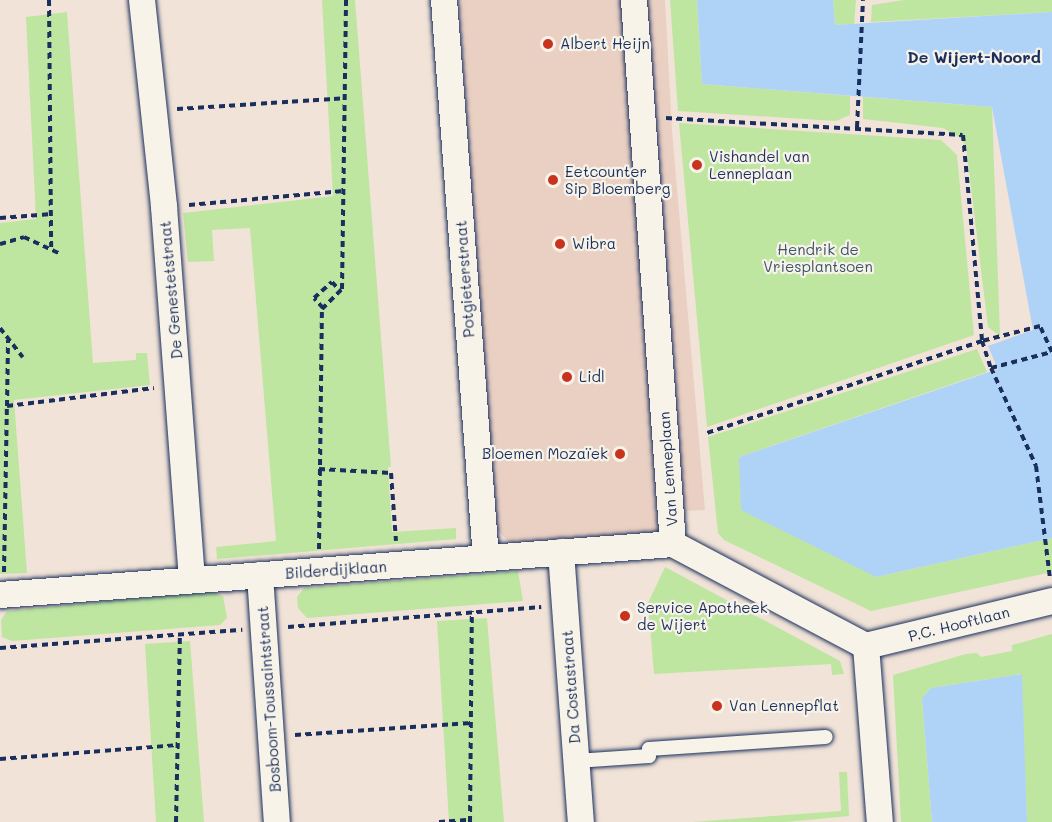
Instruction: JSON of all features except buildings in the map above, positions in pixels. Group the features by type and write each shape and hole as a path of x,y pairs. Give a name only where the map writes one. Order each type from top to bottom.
{"street":[{"name":"De Genestetstraat","path":"142,0 164,207 192,580"},
{"name":"Potgieterstraat","path":"444,0 486,558"},
{"name":"Van Lenneplaan","path":"634,0 673,544 866,646"},
{"name":"Bilderdijklaan","path":"2,595 673,544"},
{"name":"Da Costastraat","path":"561,552 581,822"},
{"name":"Bosboom-Toussaintstraat","path":"260,575 277,822"},
{"name":"P.C. Hooftlaan","path":"866,646 1052,601"},
{"path":"866,646 880,822"}],"lane":[{"path":"576,761 649,756 649,749 826,737"}],"path":[{"path":"50,0 51,248"},
{"path":"323,308 340,291 346,0"},
{"path":"857,127 862,0"},
{"path":"152,111 345,98"},
{"path":"641,117 857,127 963,135 982,341 991,368 1036,466 1049,574"},
{"path":"164,207 343,191"},
{"path":"0,218 52,214"},
{"path":"0,244 24,237 51,248 58,254"},
{"path":"319,571 323,308 314,298 332,282 340,291"},
{"path":"704,434 982,341 1040,326 1052,352 991,368"},
{"path":"0,328 23,357"},
{"path":"2,595 8,340"},
{"path":"7,406 178,385"},
{"path":"319,469 391,473 397,565"},
{"path":"439,822 470,821 472,611"},
{"path":"176,822 180,634"},
{"path":"272,737 471,723"},
{"path":"0,759 178,745"}],"shaded area":[{"path":"458,0 665,0 672,131 705,510 664,512 662,526 648,536 521,545 510,543 497,530"}],"green space":[{"path":"322,0 355,0 391,467 388,467 392,532 456,528 456,539 217,559 216,547 276,541 250,228 212,230 214,261 188,262 183,213 333,196"},
{"path":"670,0 697,0 702,84 850,96 850,115 836,121 678,111"},
{"path":"833,0 856,0 854,24 835,25"},
{"path":"904,0 1052,0 1052,12 871,22 872,5"},
{"path":"67,12 93,363 136,360 136,353 147,353 150,385 14,400 27,573 0,574 0,223 36,219 26,17"},
{"path":"863,97 992,107 1000,336 988,327 966,146 959,137 943,128 863,119"},
{"name":"Hendrik de Vriesplantsoen","path":"679,123 941,140 957,155 974,335 707,427"},
{"path":"977,349 987,372 739,457 876,577 1052,538 1052,572 871,611 724,540 718,533 708,437"},
{"path":"665,567 840,661 844,674 832,675 831,664 654,674 648,603"},
{"path":"518,571 523,601 307,618 298,608 297,597 304,588"},
{"path":"209,591 223,596 227,618 220,625 12,641 2,637 1,620 7,611"},
{"path":"487,618 504,822 449,822 437,621"},
{"path":"1052,634 1052,822 1027,822 1021,674 931,688 922,698 932,822 901,822 893,675 966,654 977,653 981,657 1012,651 1012,645"},
{"path":"190,641 204,822 156,822 145,644"},
{"path":"839,772 847,772 849,816 786,822 692,822 841,811"}],"water":[{"path":"697,0 833,0 835,25 1052,12 1052,538 876,577 741,510 739,457 998,369 988,346 1033,330 992,107 702,84"},
{"path":"1022,674 1027,822 932,822 922,698 931,688"}],"place":[{"name":"Albert Heijn","path":"548,44"},
{"name":"Vishandel van Lenneplaan","path":"697,165"},
{"name":"Eetcounter Sip Bloemberg","path":"553,180"},
{"name":"Wibra","path":"560,244"},
{"name":"Lidl","path":"567,377"},
{"name":"Bloemen Mozaïek","path":"620,454"},
{"name":"Service Apotheek de Wijert","path":"625,616"},
{"name":"Van Lennepflat","path":"717,706"}],"district":[{"name":"De Wijert-Noord","path":"974,57"}]}
